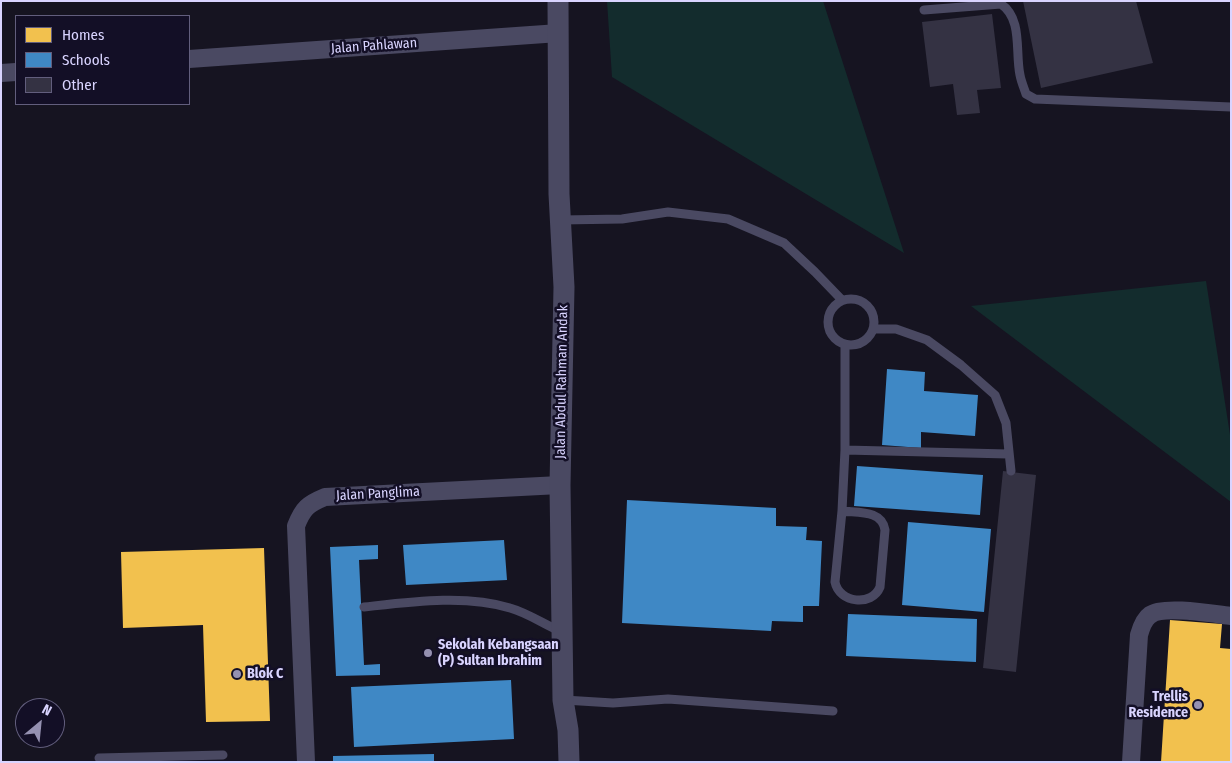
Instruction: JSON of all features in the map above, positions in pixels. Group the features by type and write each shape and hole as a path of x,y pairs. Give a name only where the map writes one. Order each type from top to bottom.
{"street":[{"name":"Jalan Abdul Rahman Andak","path":"558,1 559,194 564,321 560,485 562,632 563,700 568,730 569,762"},
{"name":"Jalan Pahlawan","path":"190,59 559,32"},
{"path":"1,73 15,72"},
{"name":"Jalan Panglima","path":"306,762 296,526 300,514 309,504 325,497 560,485"},
{"path":"1131,762 1139,635 1143,624 1150,614 1164,610 1231,616"}],"lane":[{"path":"924,10 951,5 1009,5 1016,27 1020,75 1026,94 1035,98 1231,107"},
{"path":"561,220 622,219 668,212 728,219 784,243 842,300"},
{"path":"852,298 863,301 871,308 875,319 874,329 868,338 857,345 845,344 836,340 830,333 827,324 829,314 834,306 842,300 852,298"},
{"path":"874,329 896,329 927,340 961,365 995,394 1006,423 1008,454 1012,471"},
{"path":"842,511 872,514 879,517 884,523 886,530 880,587 877,594 871,599 848,598 841,595 836,590 835,582 842,511 845,450 845,344"},
{"path":"845,450 1008,454"},
{"path":"364,607 451,601 481,602 511,608 562,632"},
{"path":"563,700 613,704 668,699 833,711"},
{"path":"99,758 224,755"}],"green space":[{"path":"607,1 823,1 904,253 612,77"},
{"path":"1206,281 1231,441 1231,502 971,306"}],"building: Homes":[{"name":"Blok C","path":"264,548 270,721 206,722 203,625 123,628 121,552"},
{"name":"Trellis Residence","path":"1170,620 1222,624 1220,648 1231,649 1231,762 1161,762"}],"building: Schools":[{"path":"887,369 925,372 924,391 978,395 975,436 921,432 921,448 882,445"},
{"path":"857,466 983,475 980,515 854,506"},
{"path":"627,500 776,508 776,526 807,527 806,540 822,541 819,606 803,606 803,622 772,621 771,631 622,623"},
{"path":"908,522 991,529 984,612 902,605"},
{"path":"504,540 507,580 406,585 403,545"},
{"path":"378,545 378,559 359,560 364,665 380,664 380,675 336,676 330,547"},
{"path":"848,614 977,619 976,662 846,656"},
{"path":"511,680 514,739 354,747 351,687"},
{"path":"434,754 434,762 333,762 333,756"}],"building: Other":[{"path":"1023,1 1136,1 1153,63 1041,88"},
{"path":"992,14 1001,88 977,90 980,113 957,115 953,84 930,87 922,22"},
{"path":"1003,471 1036,475 1016,672 983,668"}],"place":[{"name":"Sekolah Kebangsaan (P) Sultan Ibrahim","path":"428,653"},
{"name":"Blok C","path":"237,674"},
{"name":"Trellis Residence","path":"1198,705"}]}
